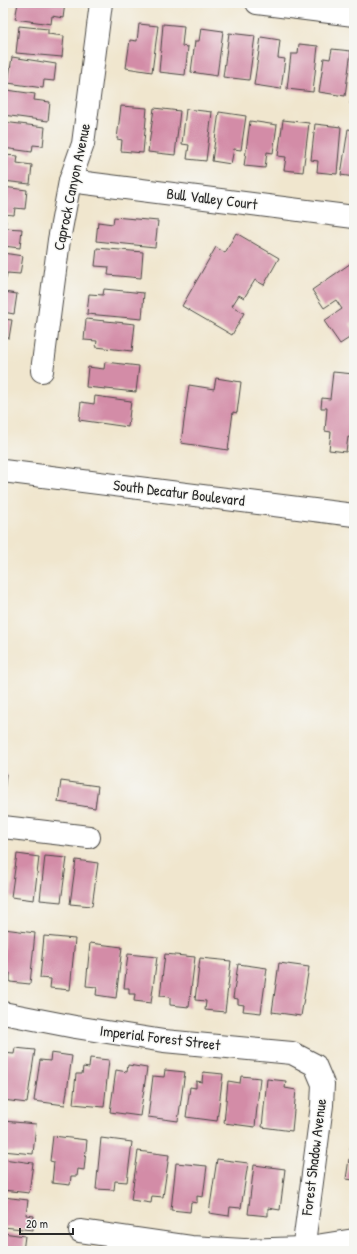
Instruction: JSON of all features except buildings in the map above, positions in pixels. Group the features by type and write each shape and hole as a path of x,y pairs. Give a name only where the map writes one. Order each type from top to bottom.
{"street":[{"name":"Caprock Canyon Avenue","path":"42,371 59,240 70,180 83,144 101,3"},
{"path":"258,3 354,15"},
{"name":"Bull Valley Court","path":"70,180 354,217"},
{"name":"South Decatur Boulevard","path":"3,470 354,515"},
{"path":"3,827 89,837"},
{"name":"Imperial Forest Street","path":"3,1013 75,1027 164,1041 292,1053 315,1065"},
{"name":"Forest Shadow Avenue","path":"303,1249 322,1105 323,1084 315,1065"},
{"path":"80,1231 191,1247 244,1250 303,1249 354,1240"}]}
